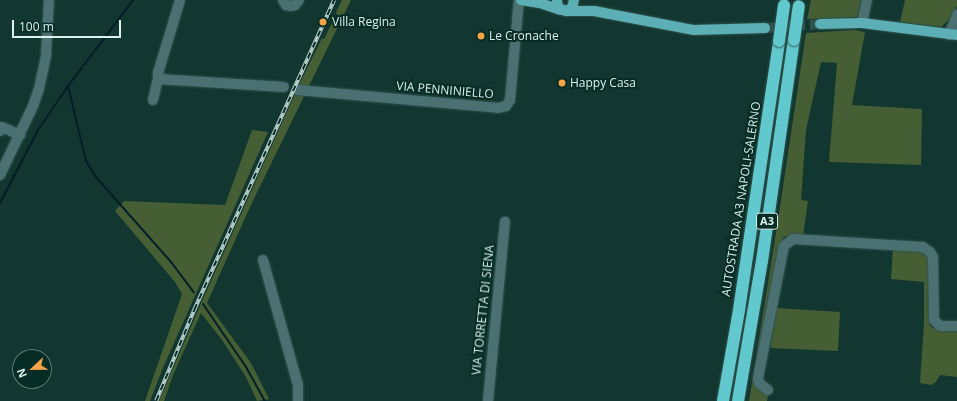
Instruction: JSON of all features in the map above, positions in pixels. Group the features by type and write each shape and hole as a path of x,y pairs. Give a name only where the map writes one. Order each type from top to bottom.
{"highway":[{"name":"AUTOSTRADA A3 NAPOLI-SALERNO","path":"723,401 740,303 785,2"},
{"name":"A3","path":"738,401 762,260 799,3"}],"main road":[{"path":"520,0 594,11 694,30 765,28"},
{"path":"540,3 551,0"},
{"path":"562,7 573,6 574,0 594,11"},
{"path":"820,24 862,23 953,35"}],"street":[{"path":"0,175 33,106 43,74 47,42 49,0"},
{"path":"153,100 158,73 180,0"},
{"path":"283,0 286,5 291,6 295,5 299,0"},
{"name":"VIA PENNINIELLO","path":"298,90 502,108 509,104 510,100 520,0"},
{"path":"862,23 867,0"},
{"path":"953,35 957,15"},
{"path":"158,78 284,87"},
{"path":"0,131 2,127 20,135"},
{"name":"VIA TORRETTA DI SIENA","path":"488,401 505,222"},
{"path":"768,390 760,384 758,379 784,246 793,238 923,248 930,252 932,257 934,320 940,326 957,326"},
{"path":"263,260 298,385 298,401"}],"green space":[{"path":"342,0 351,0 250,207 207,303 251,363 269,399 257,401 246,377 222,340 201,313 173,375 164,401 159,401 298,87 322,38 324,39 333,21 335,20 337,15 336,12"},
{"path":"811,0 861,0 857,17 807,19"},
{"path":"905,0 957,0 957,5 954,15 941,27 900,22"},
{"path":"855,30 865,32 852,105 922,109 921,165 829,162 837,63 821,62 806,130 801,200 808,201 803,236 786,236 783,238 754,382 756,387 768,395 767,401 749,401 806,33"},
{"path":"252,130 268,132 162,370 150,401 145,401 182,294 175,282 115,211 124,201 225,205"},
{"path":"893,248 925,252 930,261 929,323 931,327 936,329 957,330 957,377 940,375 935,383 931,385 920,383 924,323 924,282 891,279"},
{"path":"777,308 840,312 838,351 770,348"}],"waterway":[{"path":"0,203 38,130 68,86 133,0"},
{"path":"68,86 86,161 95,176 171,262 194,292"},
{"path":"203,304 246,367 265,401"}],"tunnel":[{"path":"765,28 820,24"}],"railway":[{"path":"156,401 194,310 334,0"}],"place":[{"name":"Villa Regina","path":"323,22"},
{"name":"Le Cronache","path":"481,36"},
{"name":"Happy Casa","path":"562,83"}]}
